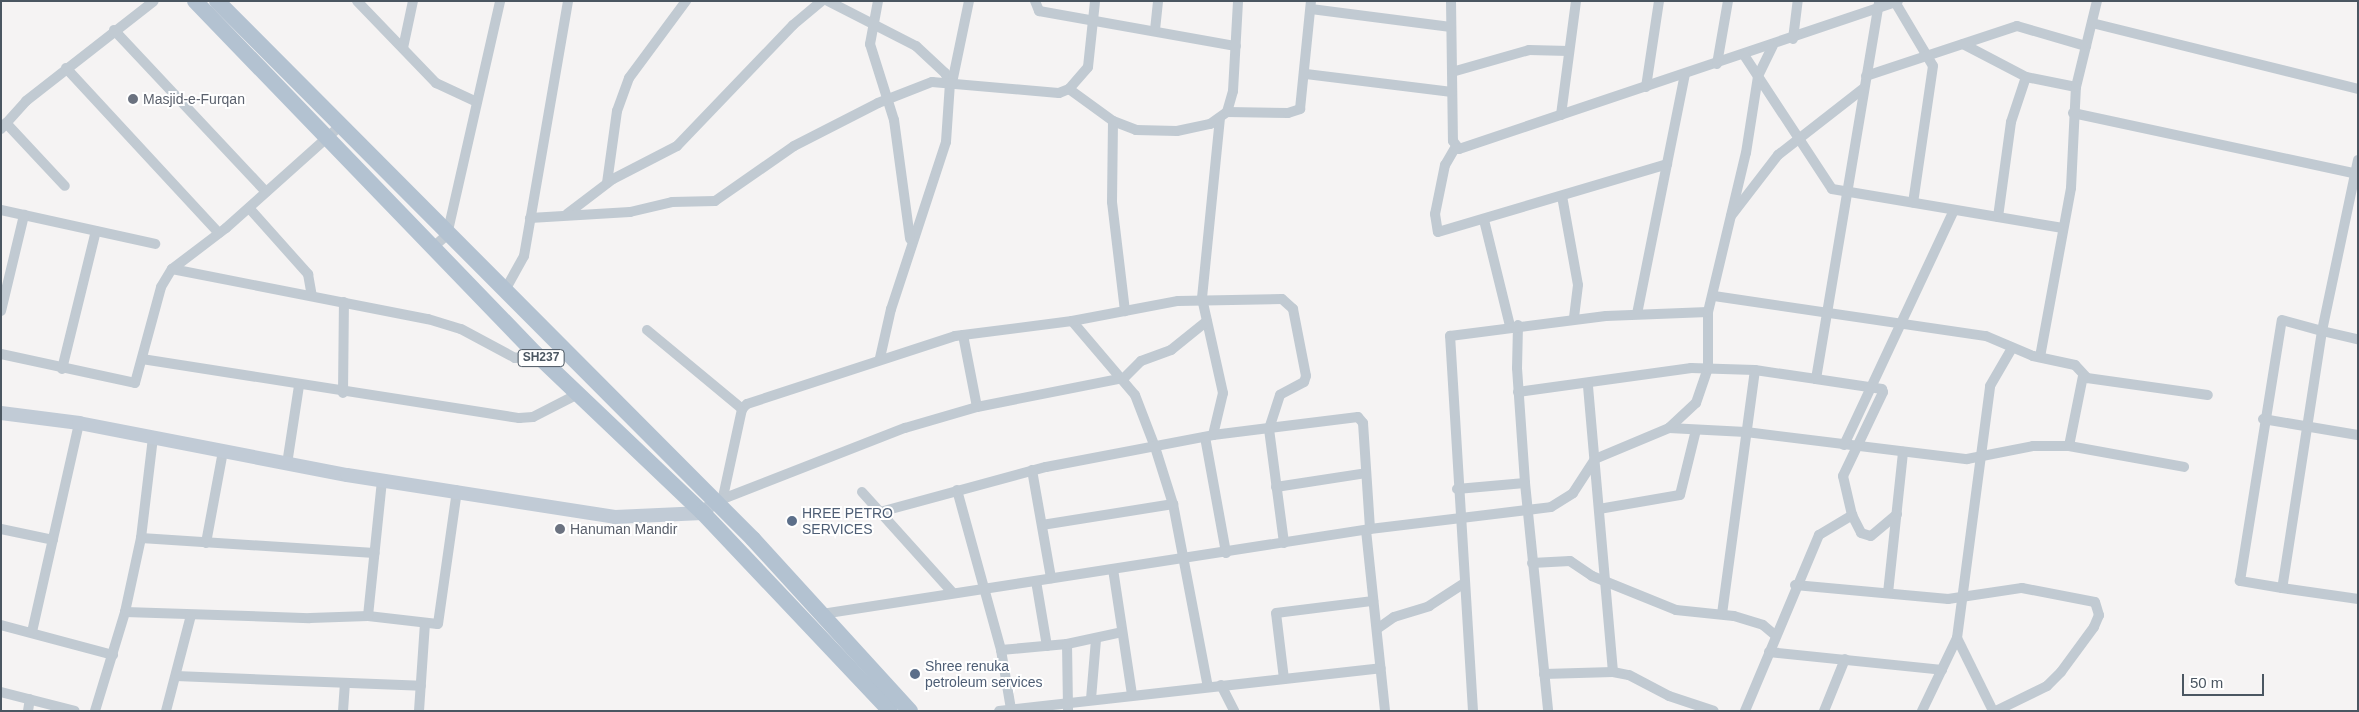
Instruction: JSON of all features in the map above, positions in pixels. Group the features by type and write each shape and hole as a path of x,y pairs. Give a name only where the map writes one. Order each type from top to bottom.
{"main road":[{"name":"SH237","path":"196,1 536,354 578,394 714,504 890,711"},
{"name":"SH237","path":"217,1 822,614 910,711"}],"street":[{"path":"65,186 4,126 66,68 154,1"},
{"path":"357,1 436,83 477,102"},
{"path":"403,48 413,1"},
{"path":"432,248 446,235 500,1"},
{"path":"504,292 520,266 568,1"},
{"path":"607,183 616,111 629,78 686,1"},
{"path":"567,214 607,183 677,146 794,25 822,1"},
{"path":"828,1 916,46 945,73 951,83"},
{"path":"878,1 873,23 871,51 890,98 911,244"},
{"path":"880,358 911,244 946,142 951,83 969,1"},
{"path":"1035,1 1039,11 1094,18 1236,46"},
{"path":"530,218 567,214 630,212 672,202 715,201 794,146 890,98 932,82 1048,94 1069,89 1088,67 1095,1"},
{"path":"1155,30 1158,1"},
{"path":"1226,553 1209,436 1223,393 1202,298 1224,115 1233,91 1238,1"},
{"path":"1451,1 1452,92 1456,148"},
{"path":"1561,115 1576,1"},
{"path":"1646,87 1658,1"},
{"path":"1717,64 1728,1"},
{"path":"1793,39 1798,1"},
{"path":"2040,357 2071,188 2073,113 2076,87 2097,1"},
{"path":"1667,164 1445,232 1436,230 1444,164 1456,148 1773,46 1878,5 1897,2 1912,34 1929,56 1933,66 1913,203"},
{"path":"1069,89 1113,121 1157,132 1196,128 1224,115 1296,112 1303,104 1311,5 1451,27"},
{"path":"1816,379 1878,5"},
{"path":"2092,23 2358,88"},
{"path":"1866,76 2017,26 2086,46"},
{"path":"114,30 266,192"},
{"path":"1963,44 2026,77 2076,87"},
{"path":"822,614 1051,578 1184,560 1368,530 1527,511 1564,501 1595,459 1669,428 1696,403 1708,369 1708,312 1714,296 1728,219 1746,153 1758,76 1773,46"},
{"path":"1452,72 1530,50 1569,51"},
{"path":"1744,55 1830,187 1847,192 2063,228"},
{"path":"66,68 219,233"},
{"path":"1306,74 1452,92"},
{"path":"1637,314 1685,74"},
{"path":"1998,217 2011,122 2026,77"},
{"path":"1728,219 1778,155 1864,88"},
{"path":"2073,113 2356,173"},
{"path":"1113,121 1112,202 1125,311"},
{"path":"1,354 62,369 135,383 161,287 172,269 249,208 340,126"},
{"path":"2282,588 2322,331 2358,160"},
{"path":"1562,196 1578,285 1574,319"},
{"path":"249,208 308,274 312,296"},
{"path":"1,210 155,244"},
{"path":"1844,445 1904,323 1954,210"},
{"path":"1,311 24,215"},
{"path":"1484,220 1514,326 1527,511 1548,711"},
{"path":"62,369 96,231"},
{"path":"172,269 447,324 515,358 536,354"},
{"path":"1714,296 1986,336 2012,348 2074,365 2083,376 2208,396"},
{"path":"742,409 880,358 963,335 1072,321 1202,298 1282,299 1293,309 1306,380 1280,395 1269,429 1284,543"},
{"path":"343,392 344,302"},
{"path":"1473,711 1463,584 1449,339 1455,333 1574,319 1637,314 1708,312"},
{"path":"2358,339 2282,320 2263,419 2240,581 2358,599"},
{"path":"1072,321 1124,378 1135,395 1155,447 1173,504 1208,687"},
{"path":"1,413 79,423 287,464 615,517 714,504 905,428 977,407 1124,378 1141,361 1171,350 1207,321"},
{"path":"647,330 742,409"},
{"path":"963,335 977,407"},
{"path":"1922,711 1957,638 1990,386 2012,348"},
{"path":"142,359 299,386 519,418 533,417 578,394"},
{"path":"1518,392 1708,369 1755,370 1872,387 1883,392 1843,482 1852,505 1852,515 1861,534 1871,536 1897,514"},
{"path":"1722,614 1755,370"},
{"path":"2069,446 2083,376"},
{"path":"1588,384 1613,672"},
{"path":"287,464 299,386"},
{"path":"714,504 742,409"},
{"path":"880,512 1032,470 1209,436 1358,417 1363,423 1368,530 1385,711"},
{"path":"2263,419 2358,435"},
{"path":"32,632 79,423"},
{"path":"1669,428 1746,432 1904,452 1980,458 2033,446 2069,446 2184,467"},
{"path":"1599,509 1680,495 1696,430"},
{"path":"95,711 125,612 141,538 153,437"},
{"path":"206,543 223,451"},
{"path":"1888,593 1904,452"},
{"path":"1032,470 1051,578"},
{"path":"1276,487 1366,474"},
{"path":"368,616 382,480"},
{"path":"1457,489 1525,483"},
{"path":"125,612 190,615 368,616 438,624 456,490"},
{"path":"957,490 982,589 1001,650 1011,709"},
{"path":"862,492 953,593"},
{"path":"1042,525 1173,504"},
{"path":"1746,711 1795,585 1818,534 1852,515"},
{"path":"1,529 53,540"},
{"path":"141,538 374,553"},
{"path":"1532,563 1570,561 1605,579 1679,611 1722,614 1756,622 1775,635"},
{"path":"1113,569 1132,694"},
{"path":"1036,581 1047,646"},
{"path":"1377,629 1394,618 1429,606 1463,584"},
{"path":"1795,585 1962,597 2022,588 2095,602 2099,607 2094,627 2061,672 2047,686 1994,711 1957,638"},
{"path":"1284,678 1276,613 1374,601"},
{"path":"166,711 190,615"},
{"path":"419,711 425,623"},
{"path":"1,625 113,655"},
{"path":"1001,650 1096,640 1122,632"},
{"path":"1091,700 1096,640"},
{"path":"1067,644 1067,707"},
{"path":"1768,652 1942,670"},
{"path":"1824,711 1845,660"},
{"path":"999,711 1067,707 1091,700 1132,694 1381,668"},
{"path":"1544,674 1613,672 1629,675 1669,696 1714,711"},
{"path":"176,676 420,686"},
{"path":"343,711 345,683"},
{"path":"1221,685 1234,711"},
{"path":"1,692 75,711"},
{"path":"28,711 30,699"}],"place":[{"name":"Masjid-e-Furqan","path":"133,99"},
{"name":"HREE PETRO SERVICES","path":"792,521"},
{"name":"Hanuman Mandir","path":"560,529"},
{"name":"Shree renuka petroleum services","path":"915,674"}]}
